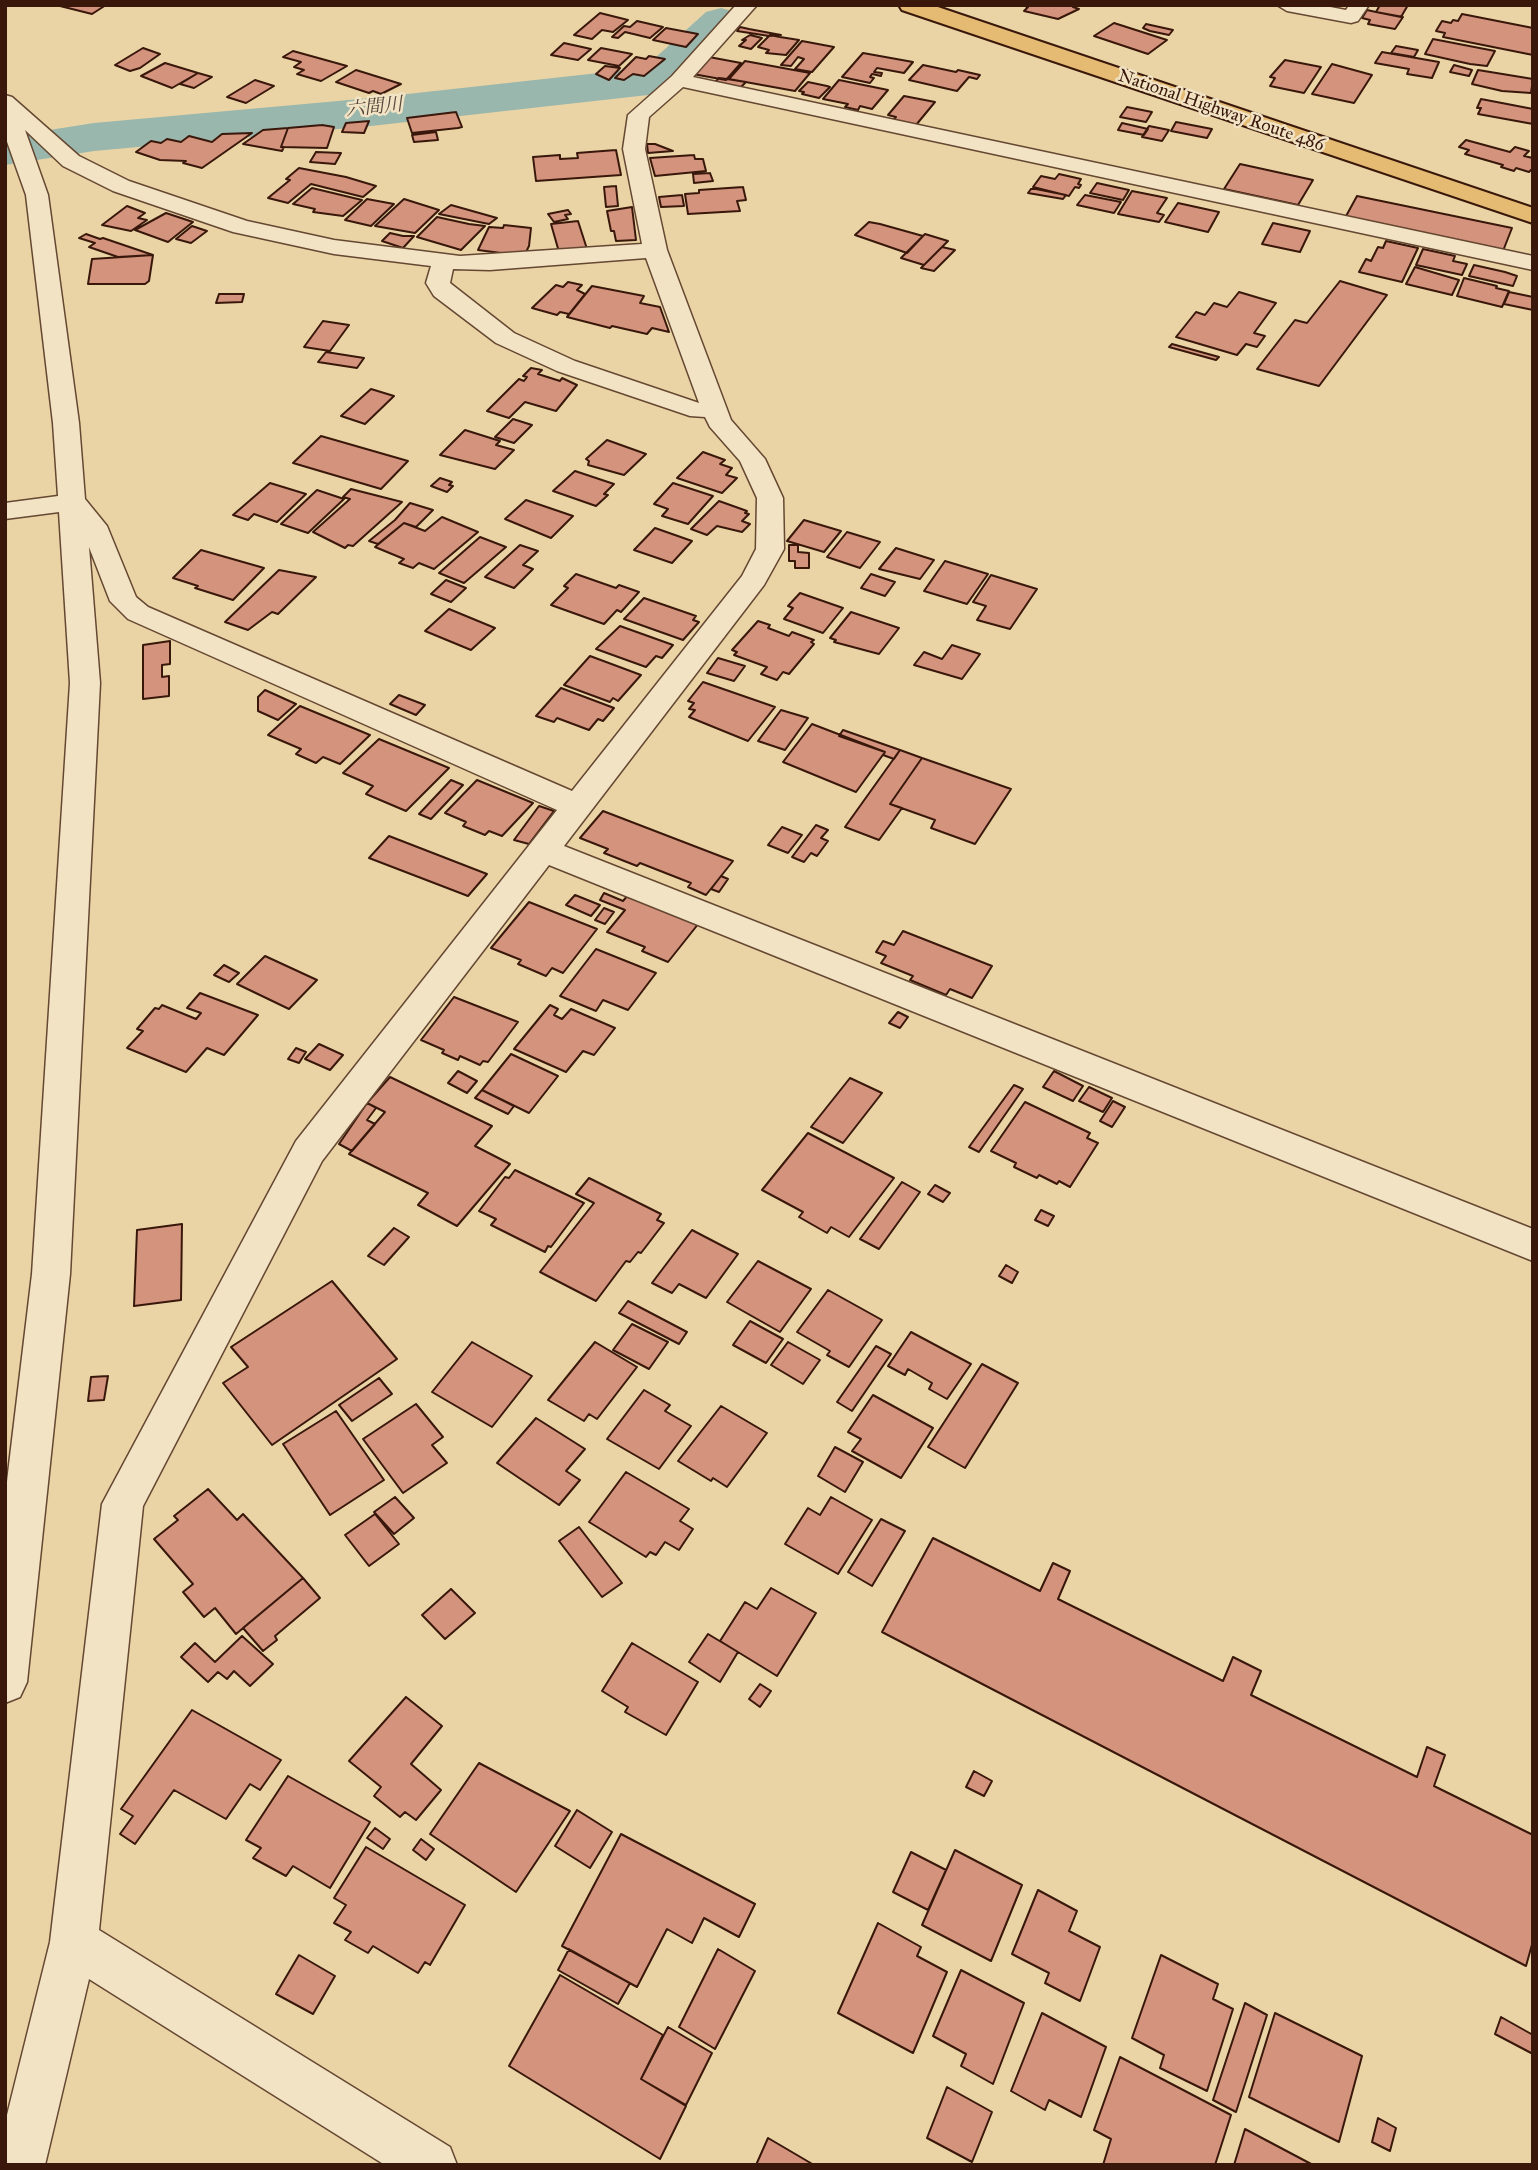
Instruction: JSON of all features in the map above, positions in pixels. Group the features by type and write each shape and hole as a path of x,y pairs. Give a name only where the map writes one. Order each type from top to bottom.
{"highway":[{"name":"National Highway Route 486","path":"910,5 1533,216"},
{"name":"National Highway Route 486","path":"953,5 1533,199"}],"street":[{"path":"20,2165 74,1942 123,1504 309,1151 754,579 770,549 770,498 752,459 719,422 713,407 655,250 634,149 639,115 679,80 747,5"},
{"path":"1287,5 1351,17 1359,5"},
{"path":"679,80 1533,264"},
{"path":"5,102 71,161 121,186 241,227 334,247 444,261 490,263 655,250"},
{"path":"5,102 37,195 66,423 84,697 51,1274 5,1682"},
{"path":"444,261 438,284 442,291 505,338 566,366 699,411 713,407"},
{"path":"5,511 71,502 80,508 94,526 124,601 138,613 577,806"},
{"path":"543,850 1533,1245"},
{"path":"74,1942 432,2165"}],"building":[{"path":"56,5 106,5 92,14"},
{"path":"1022,5 1074,5 1073,7 1079,9 1058,19 1024,11 1028,7"},
{"path":"1380,5 1408,5 1401,17 1376,12"},
{"path":"1367,10 1403,17 1395,29 1368,24 1370,20 1362,18"},
{"path":"600,13 628,20 613,32 602,30 592,39 574,35"},
{"path":"1462,14 1533,28 1533,55 1443,37 1445,33 1436,31 1442,21 1458,21"},
{"path":"637,21 663,27 650,38 625,32 618,38 612,37 624,26 630,27"},
{"path":"1114,23 1167,40 1148,54 1094,36"},
{"path":"1146,24 1173,30 1169,35 1150,31 1143,28"},
{"path":"740,27 781,35 737,31"},
{"path":"666,28 698,34 686,47 653,40"},
{"path":"750,35 762,38 751,49 739,46 746,40 742,40"},
{"path":"770,35 799,40 786,55 766,53 769,50 758,47"},
{"path":"1433,39 1495,51 1487,66 1470,64 1425,54"},
{"path":"802,41 834,47 812,72 795,69 804,59 798,57 791,66 781,65"},
{"path":"564,43 591,49 578,60 551,55"},
{"path":"1396,46 1418,50 1414,57 1391,53"},
{"path":"143,48 160,54 140,68 130,71 115,65"},
{"path":"601,48 632,54 619,66 588,60"},
{"path":"293,51 347,66 321,81 297,74 304,70 294,67 301,62 283,57"},
{"path":"1382,52 1439,62 1432,78 1407,74 1409,69 1375,63"},
{"path":"863,53 913,62 904,73 877,68 874,72 882,73 881,76 872,74 870,77 874,78 870,83 842,77"},
{"path":"649,56 665,59 644,76 633,74 624,80 615,78 636,57 646,59"},
{"path":"709,57 741,63 726,80 693,74"},
{"path":"1285,60 1321,67 1304,93 1270,86 1275,78 1270,77"},
{"path":"745,61 810,73 795,91 729,79"},
{"path":"165,63 198,73 172,88 141,76"},
{"path":"1332,64 1372,75 1354,103 1312,94"},
{"path":"923,65 980,75 977,79 969,77 957,91 909,80"},
{"path":"1454,65 1472,70 1469,76 1450,72"},
{"path":"605,66 620,68 609,80 596,74"},
{"path":"356,70 401,84 381,94 373,91 369,93 336,82"},
{"path":"1478,70 1533,79 1531,93 1502,91 1472,84"},
{"path":"198,73 212,77 194,88 180,84"},
{"path":"719,78 746,82 739,89 715,82"},
{"path":"255,80 274,86 246,103 227,97"},
{"path":"839,80 888,90 872,109 860,106 858,110 845,107 848,104 823,99"},
{"path":"808,82 830,87 819,98 802,94 804,92 799,91"},
{"path":"904,96 935,102 916,125 893,120 896,117 888,115"},
{"path":"1481,99 1533,109 1533,124 1478,114 1481,108 1477,108"},
{"path":"1127,107 1152,112 1146,122 1120,117"},
{"path":"456,112 462,127 412,133 407,118"},
{"path":"369,121 364,133 342,132 346,123"},
{"path":"1176,122 1212,129 1207,138 1171,131"},
{"path":"1122,123 1148,129 1144,135 1118,130"},
{"path":"322,125 334,127 327,148 281,147 288,128"},
{"path":"1149,126 1169,130 1162,141 1142,137"},
{"path":"288,128 282,151 243,144 263,130"},
{"path":"436,132 438,140 414,142 412,135"},
{"path":"252,133 202,168 183,163 186,161 160,160 136,152 151,141 161,143 167,139 181,142 189,136 212,142 222,134"},
{"path":"1466,140 1510,152 1515,147 1529,151 1524,156 1533,158 1533,168 1529,172 1516,168 1514,171 1465,154 1469,150 1459,147"},
{"path":"647,144 655,144 673,151 648,153"},
{"path":"616,150 621,175 536,181 533,157 560,155 560,159 578,158 577,153"},
{"path":"316,152 341,153 335,164 310,162"},
{"path":"694,155 695,159 703,159 706,171 655,176 650,158"},
{"path":"1240,164 1313,180 1298,205 1224,189"},
{"path":"299,168 376,186 363,197 311,184 288,203 268,198 290,180 286,179"},
{"path":"710,173 713,181 694,183 693,174"},
{"path":"1059,174 1081,179 1078,184 1081,185 1079,188 1075,187 1069,196 1033,187 1041,176 1055,179"},
{"path":"1097,183 1129,190 1123,200 1090,193"},
{"path":"616,186 618,206 606,207 604,187"},
{"path":"743,187 746,200 737,201 740,211 688,214 685,194 699,193 699,190"},
{"path":"312,188 362,200 343,216 313,212 315,209 293,204"},
{"path":"1031,189 1066,195 1063,199 1028,193"},
{"path":"1132,191 1167,198 1157,213 1164,215 1159,222 1118,214"},
{"path":"682,195 684,206 661,207 659,197"},
{"path":"1085,195 1121,202 1114,213 1077,205"},
{"path":"1357,196 1512,228 1503,251 1345,218"},
{"path":"367,199 394,204 371,226 345,220"},
{"path":"404,199 439,210 415,233 375,226"},
{"path":"1178,203 1219,212 1208,232 1165,222"},
{"path":"451,205 497,218 489,224 439,214"},
{"path":"127,206 145,213 138,218 147,220 131,231 102,225"},
{"path":"632,207 636,240 616,241 607,211"},
{"path":"568,210 571,214 565,215 568,219 554,222 548,214"},
{"path":"166,213 193,222 168,242 135,230"},
{"path":"437,217 485,226 461,250 417,237"},
{"path":"578,221 587,249 559,252 551,224"},
{"path":"869,222 923,236 907,253 855,235"},
{"path":"1273,223 1310,231 1300,252 1262,244"},
{"path":"504,225 531,228 529,246 524,256 478,250 489,227 503,228"},
{"path":"192,226 207,231 191,243 176,239"},
{"path":"390,233 414,236 403,248 382,241"},
{"path":"86,234 153,255 118,257 89,247 95,243 79,238"},
{"path":"925,234 948,241 924,265 901,258"},
{"path":"1386,241 1418,248 1402,282 1359,272 1366,259 1371,261 1378,247 1383,248"},
{"path":"942,247 955,250 934,271 921,268"},
{"path":"1423,249 1455,256 1453,261 1467,264 1462,275 1416,265"},
{"path":"153,255 149,281 145,284 88,284 92,259"},
{"path":"1474,265 1517,276 1513,286 1469,276"},
{"path":"1415,267 1459,280 1452,295 1406,284"},
{"path":"1464,278 1509,291 1502,307 1457,296"},
{"path":"1340,281 1387,295 1319,386 1257,369 1295,320 1307,323"},
{"path":"568,282 582,285 577,290 585,294 569,314 560,312 557,315 532,308 556,285 563,287"},
{"path":"592,286 644,296 640,303 660,307 669,332 652,328 647,334 567,317"},
{"path":"1239,292 1276,303 1254,333 1265,336 1257,347 1246,344 1237,355 1176,337 1196,312 1205,315 1214,303 1227,307"},
{"path":"1509,292 1533,297 1533,310 1504,304"},
{"path":"219,294 244,294 242,302 216,303"},
{"path":"323,321 349,325 330,351 304,347"},
{"path":"1172,344 1219,357 1216,360 1169,347"},
{"path":"326,352 364,358 357,368 318,362"},
{"path":"531,368 542,370 538,374 560,381 562,378 577,385 556,411 525,402 509,418 487,411 519,379 524,381 527,377 523,376"},
{"path":"371,389 394,396 365,424 341,416"},
{"path":"513,419 532,425 514,443 495,437"},
{"path":"465,430 500,441 496,445 514,450 495,469 440,455"},
{"path":"321,436 408,461 381,489 293,463"},
{"path":"607,440 646,454 624,475 588,465 589,461 586,459"},
{"path":"703,452 725,460 720,464 732,468 726,475 737,478 722,493 677,478"},
{"path":"575,471 614,484 604,494 608,495 596,506 553,491"},
{"path":"440,478 452,482 449,485 453,486 447,492 431,486"},
{"path":"270,483 306,494 277,522 254,514 248,520 233,515"},
{"path":"673,483 713,496 688,524 662,516 668,509 654,504"},
{"path":"351,489 402,502 353,546 348,545 345,548 313,532 350,499 343,497"},
{"path":"317,490 344,499 308,533 281,524"},
{"path":"526,500 573,516 551,538 505,519"},
{"path":"719,501 747,511 745,513 749,514 742,521 750,524 742,532 717,526 707,535 691,529"},
{"path":"410,503 433,510 416,527 404,523 378,544 369,541 395,520"},
{"path":"442,517 478,532 434,569 419,563 413,568 399,563 404,559 375,547 404,523 425,531"},
{"path":"804,520 841,531 824,552 787,541"},
{"path":"655,528 692,541 672,563 634,550"},
{"path":"847,532 880,542 860,568 827,557"},
{"path":"480,537 506,547 464,583 439,573"},
{"path":"520,545 538,551 523,565 533,569 514,588 485,577"},
{"path":"789,545 798,545 798,552 809,553 809,568 795,568 795,561 789,561"},
{"path":"896,548 934,560 920,579 879,569"},
{"path":"201,550 264,568 233,600 173,578"},
{"path":"945,561 988,574 967,604 924,591"},
{"path":"279,570 316,577 278,614 272,612 248,630 225,622"},
{"path":"576,574 616,588 619,585 639,592 621,612 617,610 604,624 551,605 568,588 564,586"},
{"path":"871,574 895,582 885,596 861,588"},
{"path":"991,575 1037,589 1010,629 977,620 986,606 973,602"},
{"path":"446,580 466,588 451,602 431,594"},
{"path":"800,593 843,608 823,633 784,619 793,608 788,606"},
{"path":"644,598 696,616 693,620 699,622 683,640 624,619"},
{"path":"449,609 495,628 471,650 425,631"},
{"path":"851,612 899,628 879,654 834,642 836,640 830,638"},
{"path":"758,621 789,636 792,632 814,640 811,642 814,644 789,674 783,672 777,680 761,674 767,667 734,655 737,652 732,650"},
{"path":"620,626 673,645 662,658 656,656 646,667 596,649"},
{"path":"170,641 170,664 162,665 162,677 169,676 169,696 143,699 143,645"},
{"path":"952,645 980,654 962,679 914,665 924,652 942,659"},
{"path":"590,656 641,675 618,701 613,698 610,702 564,685"},
{"path":"718,658 745,666 734,681 707,673"},
{"path":"703,682 775,707 748,741 689,717 695,710 689,709 694,703 688,701"},
{"path":"561,688 614,708 603,721 598,719 589,730 557,718 554,722 536,716"},
{"path":"265,690 296,704 278,720 258,711 258,697"},
{"path":"399,695 425,705 416,715 390,704"},
{"path":"300,706 370,735 340,764 323,757 316,763 296,754 301,749 268,735"},
{"path":"781,710 808,718 785,750 758,741"},
{"path":"812,724 885,752 856,792 783,762"},
{"path":"843,730 900,750 894,759 883,755 885,752 839,736"},
{"path":"379,739 449,768 406,811 366,794 373,786 343,773"},
{"path":"900,750 922,758 890,804 902,808 879,840 845,827"},
{"path":"922,758 1011,789 975,844 931,828 935,820 890,804"},
{"path":"451,780 463,785 431,819 419,814"},
{"path":"477,780 533,803 502,836 489,831 485,835 463,826 466,822 445,813"},
{"path":"539,806 554,811 529,844 514,840"},
{"path":"603,811 733,861 706,895 688,887 691,883 640,863 637,866 604,853 608,849 580,838"},
{"path":"816,825 828,830 821,838 828,841 817,856 811,853 804,862 792,857"},
{"path":"782,827 802,835 788,853 768,845"},
{"path":"389,836 487,874 468,896 369,858"},
{"path":"721,876 728,879 719,892 711,889"},
{"path":"604,893 623,901 628,895 699,923 668,962 642,951 645,947 607,932 625,910 600,900"},
{"path":"575,895 600,905 591,916 566,905"},
{"path":"529,902 597,929 563,973 552,968 546,976 518,964 521,960 491,948"},
{"path":"604,908 614,912 605,924 595,920"},
{"path":"903,931 992,966 972,998 950,989 946,995 910,980 913,976 881,963 886,956 876,952 883,941 894,945"},
{"path":"596,949 656,973 628,1010 603,1000 596,1011 560,996"},
{"path":"265,956 317,980 289,1009 237,984"},
{"path":"224,965 239,973 229,982 214,975"},
{"path":"200,993 258,1015 224,1055 207,1048 186,1072 127,1048 143,1031 137,1029 155,1008 159,1009 162,1005 196,1019 201,1013 187,1008"},
{"path":"454,997 518,1022 488,1062 483,1061 480,1065 460,1056 458,1060 442,1053 444,1050 421,1040"},
{"path":"550,1005 558,1009 554,1015 562,1019 571,1009 615,1028 594,1055 583,1051 566,1072 514,1049"},
{"path":"898,1012 908,1017 900,1028 889,1023"},
{"path":"319,1044 343,1055 330,1070 305,1059"},
{"path":"296,1048 306,1052 299,1063 288,1059"},
{"path":"511,1054 558,1076 529,1113 482,1090"},
{"path":"458,1071 477,1081 467,1093 448,1083"},
{"path":"1054,1071 1083,1086 1073,1101 1043,1087"},
{"path":"390,1077 492,1126 475,1146 510,1164 457,1226 418,1205 428,1193 349,1154 385,1112 367,1103"},
{"path":"850,1078 882,1093 843,1143 811,1127"},
{"path":"1014,1085 1023,1089 979,1152 969,1147"},
{"path":"1089,1087 1112,1098 1103,1112 1079,1101"},
{"path":"482,1090 514,1106 508,1114 475,1098"},
{"path":"1113,1101 1125,1107 1112,1127 1100,1121"},
{"path":"1025,1102 1090,1133 1087,1138 1098,1143 1070,1187 1039,1175 1037,1178 1014,1167 1016,1163 991,1151"},
{"path":"367,1103 376,1108 367,1120 375,1124 352,1151 339,1144"},
{"path":"808,1133 894,1178 849,1237 831,1227 827,1233 799,1217 803,1212 762,1190"},
{"path":"515,1170 584,1203 545,1252 491,1225 496,1219 479,1211 505,1177 509,1178"},
{"path":"589,1178 661,1214 657,1220 664,1223 641,1253 638,1252 630,1262 626,1261 596,1301 540,1272 594,1203 576,1194"},
{"path":"902,1182 920,1192 879,1249 860,1239"},
{"path":"935,1185 950,1193 943,1202 928,1194"},
{"path":"1041,1210 1054,1216 1048,1226 1035,1220"},
{"path":"182,1224 181,1300 134,1306 137,1230"},
{"path":"394,1228 409,1237 384,1265 368,1256"},
{"path":"692,1230 738,1254 706,1298 679,1284 672,1293 652,1283"},
{"path":"758,1261 811,1289 780,1332 727,1302"},
{"path":"1006,1265 1018,1272 1012,1283 999,1276"},
{"path":"332,1281 397,1359 272,1445 223,1383 248,1367 231,1347"},
{"path":"828,1290 882,1320 849,1367 827,1355 830,1351 797,1332"},
{"path":"628,1301 687,1332 679,1344 619,1313"},
{"path":"750,1321 783,1339 766,1363 733,1345"},
{"path":"632,1324 668,1342 649,1369 613,1350"},
{"path":"911,1332 971,1364 947,1399 929,1389 932,1383 908,1369 905,1375 888,1366"},
{"path":"472,1342 532,1376 492,1427 432,1392"},
{"path":"595,1342 637,1367 597,1419 589,1414 584,1421 548,1400"},
{"path":"788,1342 820,1360 803,1384 771,1365"},
{"path":"876,1346 891,1354 852,1411 837,1402"},
{"path":"982,1364 1018,1383 965,1468 928,1447"},
{"path":"108,1376 104,1400 88,1401 91,1377"},
{"path":"379,1378 392,1394 352,1421 339,1405"},
{"path":"644,1390 670,1405 665,1411 691,1426 659,1469 607,1439"},
{"path":"873,1395 933,1428 901,1478 852,1451 861,1439 848,1432"},
{"path":"416,1404 443,1437 432,1445 447,1463 403,1493 363,1439"},
{"path":"721,1406 767,1433 727,1487 713,1478 711,1481 678,1461"},
{"path":"336,1411 384,1480 330,1515 283,1444"},
{"path":"536,1418 585,1449 566,1471 580,1480 559,1505 497,1463"},
{"path":"835,1447 863,1462 845,1492 818,1476"},
{"path":"626,1472 689,1509 680,1521 693,1529 679,1550 665,1542 656,1555 650,1552 646,1557 589,1522"},
{"path":"208,1489 237,1520 243,1514 303,1578 236,1634 215,1608 204,1617 183,1592 193,1584 154,1539 178,1520 174,1516"},
{"path":"395,1497 414,1518 394,1534 374,1512"},
{"path":"831,1497 872,1520 838,1574 785,1544 808,1508 820,1515"},
{"path":"375,1514 399,1544 369,1566 345,1535"},
{"path":"881,1519 905,1531 872,1586 848,1572"},
{"path":"579,1527 622,1583 602,1597 559,1541"},
{"path":"933,1538 1040,1591 1053,1563 1070,1571 1058,1599 1223,1681 1233,1657 1261,1671 1251,1695 1417,1777 1427,1747 1445,1755 1434,1786 1533,1835 1533,1941 1526,1966 882,1632"},
{"path":"303,1578 320,1598 275,1636 277,1640 263,1651 243,1628"},
{"path":"771,1588 816,1613 777,1676 720,1641 745,1602 757,1609"},
{"path":"451,1589 475,1613 445,1639 422,1615"},
{"path":"708,1634 738,1652 720,1682 689,1662"},
{"path":"242,1636 273,1664 250,1686 234,1671 227,1679 218,1672 208,1682 181,1657 195,1643 215,1662"},
{"path":"632,1643 698,1682 666,1735 625,1712 628,1707 602,1691"},
{"path":"760,1684 771,1691 760,1707 749,1699"},
{"path":"406,1697 442,1726 411,1764 441,1790 416,1820 405,1812 400,1817 374,1796 381,1787 349,1761"},
{"path":"192,1710 281,1760 260,1790 250,1784 226,1819 174,1790 135,1844 120,1834 133,1816 121,1809"},
{"path":"479,1763 570,1811 516,1892 430,1834"},
{"path":"974,1771 992,1781 984,1796 966,1787"},
{"path":"288,1776 370,1822 330,1888 293,1866 286,1876 253,1858 261,1848 246,1840"},
{"path":"577,1810 612,1832 590,1868 555,1846"},
{"path":"375,1828 390,1839 383,1849 367,1838"},
{"path":"621,1834 755,1904 739,1937 704,1918 692,1943 667,1929 637,1987 562,1946"},
{"path":"421,1839 434,1849 426,1860 413,1850"},
{"path":"366,1847 465,1905 430,1965 425,1962 418,1973 373,1946 368,1953 345,1940 351,1932 334,1923 346,1905 334,1898"},
{"path":"955,1850 1022,1885 991,1961 922,1925"},
{"path":"911,1852 946,1870 928,1910 893,1892"},
{"path":"1038,1890 1077,1911 1069,1931 1100,1947 1080,2001 1045,1983 1049,1973 1012,1954"},
{"path":"878,1923 921,1947 917,1956 947,1972 913,2053 838,2013"},
{"path":"569,1949 630,1983 618,2004 558,1970"},
{"path":"718,1949 755,1971 715,2049 679,2027"},
{"path":"299,1955 335,1976 313,2014 276,1994"},
{"path":"1161,1955 1218,1984 1213,1999 1233,2009 1207,2091 1160,2068 1164,2055 1132,2038"},
{"path":"961,1970 1024,2003 993,2084 961,2066 966,2054 933,2036"},
{"path":"560,1975 663,2035 641,2079 686,2106 660,2159 509,2066"},
{"path":"1245,2003 1267,2015 1236,2112 1213,2100"},
{"path":"1042,2013 1106,2047 1081,2117 1049,2100 1045,2110 1011,2091"},
{"path":"1275,2013 1362,2056 1339,2142 1249,2097"},
{"path":"1501,2017 1533,2035 1533,2054 1495,2034"},
{"path":"668,2027 712,2053 686,2105 641,2079"},
{"path":"1120,2057 1231,2115 1215,2165 1103,2165 1111,2139 1094,2130"},
{"path":"947,2087 992,2112 972,2162 927,2138"},
{"path":"1378,2118 1396,2128 1390,2151 1372,2142"},
{"path":"1245,2129 1313,2165 1234,2165"},
{"path":"768,2138 814,2165 756,2165"}],"waterway":[{"name":"六間川","path":"5,151 94,137 371,112 657,80 721,21"}]}
